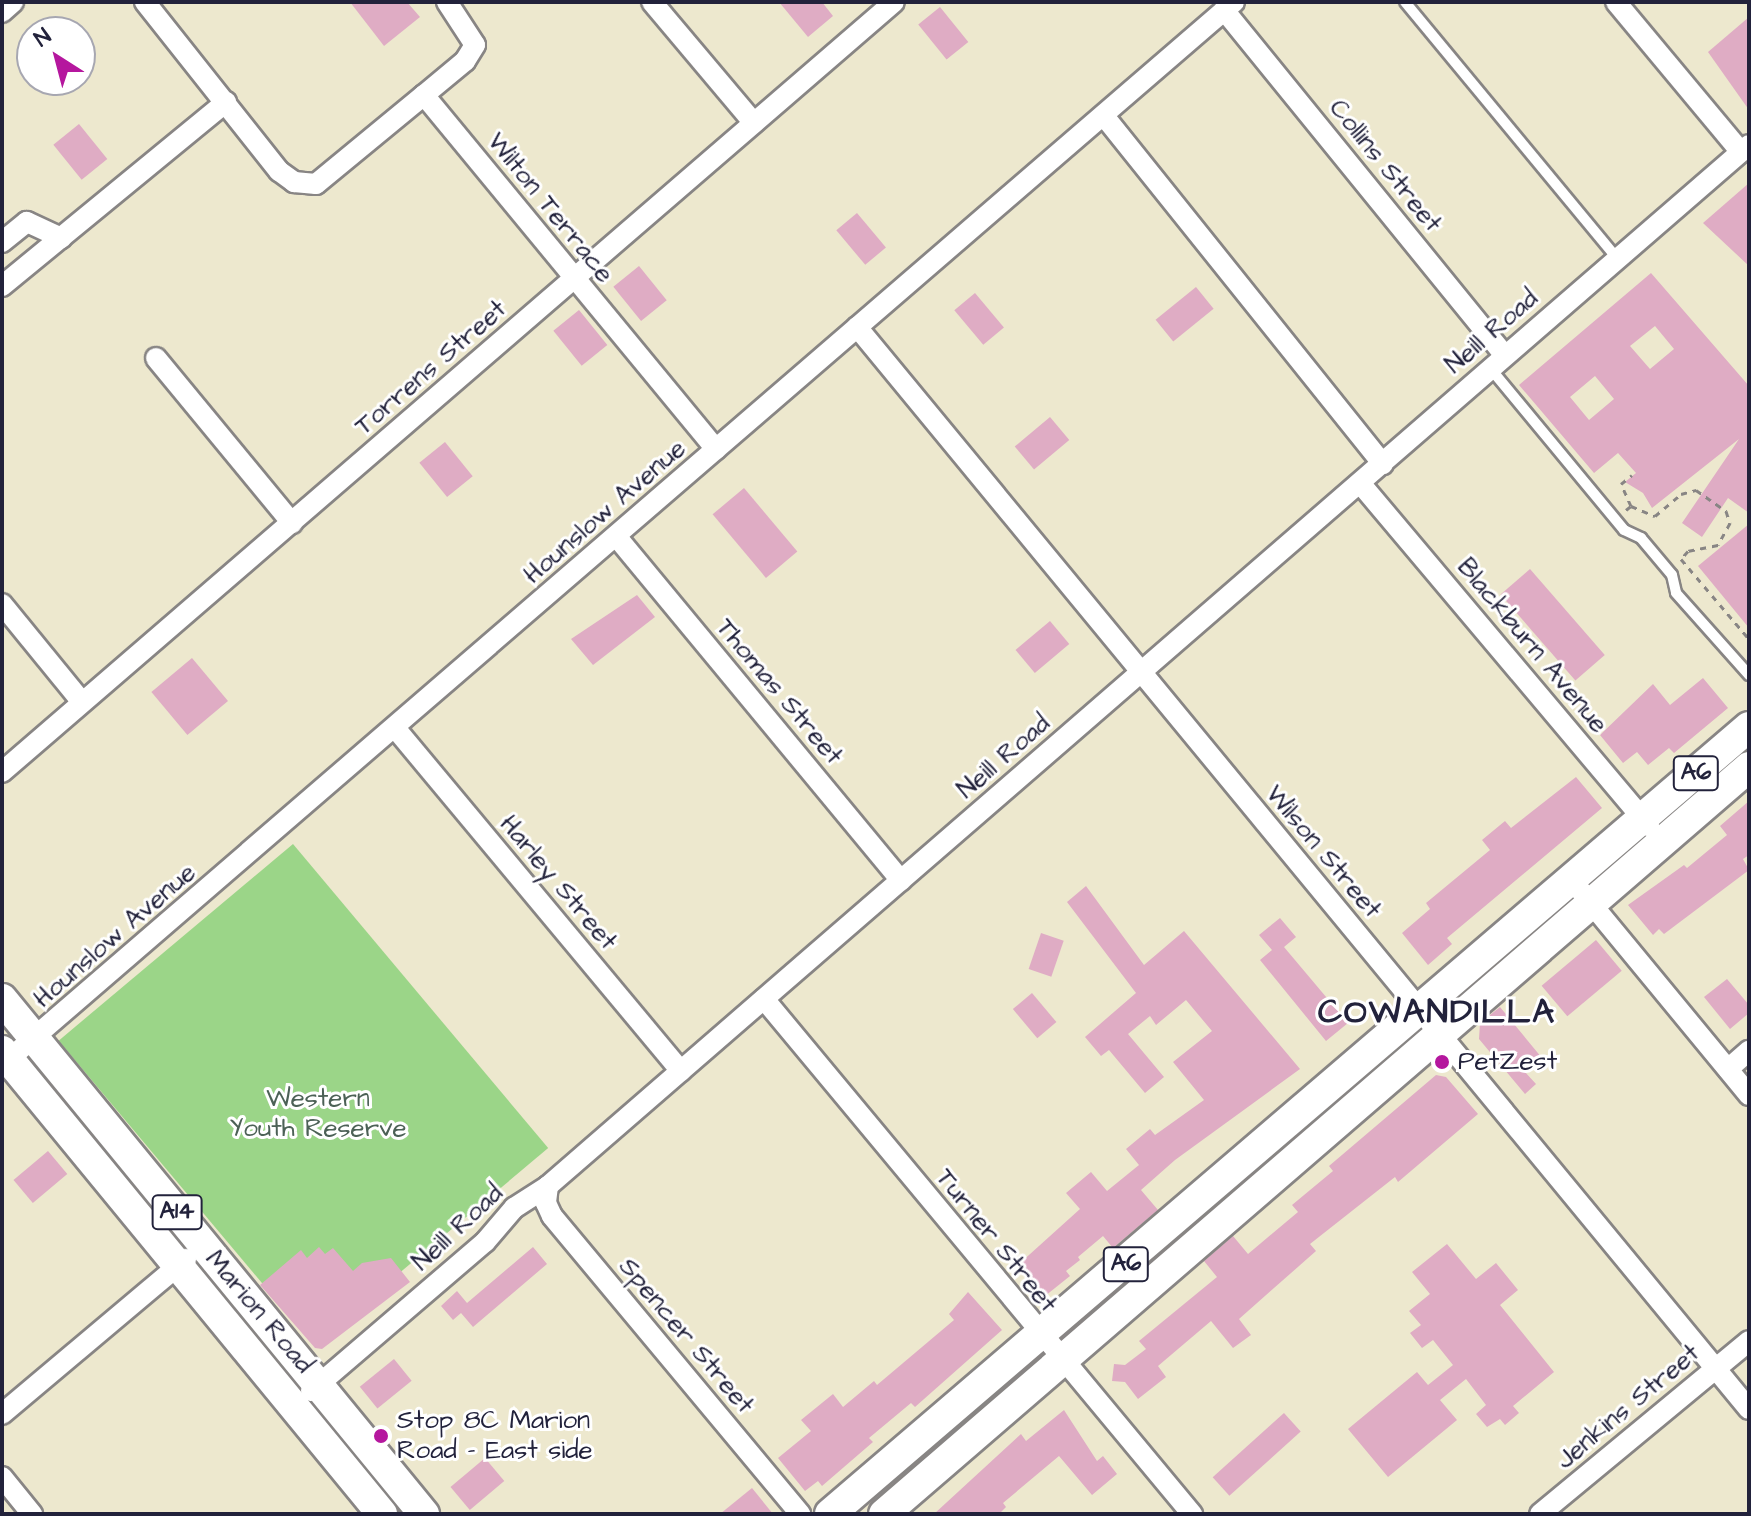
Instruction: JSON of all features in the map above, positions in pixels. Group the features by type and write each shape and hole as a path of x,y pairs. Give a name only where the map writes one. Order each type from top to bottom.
{"main road":[{"name":"A6","path":"830,1514 1041,1337 1749,727"},
{"name":"A6","path":"884,1514 1749,767"},
{"name":"Marion Road","path":"3,1003 424,1514"},
{"name":"Marion Road","path":"6,1055 382,1514"}],"street":[{"path":"2,12 13,2"},
{"path":"145,2 279,171 294,182 316,184 465,61 475,45 447,2"},
{"path":"652,2 754,123"},
{"name":"Torrens Street","path":"2,772 894,2"},
{"path":"1616,2 1745,149"},
{"name":"Hounslow Avenue","path":"6,1055 35,1039 1229,6"},
{"name":"Collins Street","path":"1229,6 1497,361"},
{"name":"Wilton Terrace","path":"424,95 716,449"},
{"path":"2,286 226,102"},
{"path":"1104,116 1383,464"},
{"name":"Neill Road","path":"292,1407 485,1242 514,1208 548,1186 1745,149"},
{"path":"2,242 27,222 62,238"},
{"name":"Wilson Street","path":"857,327 1749,1409"},
{"path":"156,358 292,523"},
{"name":"Blackburn Avenue","path":"1360,483 1663,843"},
{"name":"Thomas Street","path":"616,536 901,880"},
{"path":"2,604 81,701"},
{"name":"Harley Street","path":"396,729 681,1071"},
{"path":"1571,879 1749,1095"},
{"name":"Turner Street","path":"764,999 1041,1337 1192,1514"},
{"path":"1728,1069 1749,1051"},
{"name":"Spencer Street","path":"548,1186 546,1203 552,1216 800,1514"},
{"path":"2,1414 203,1245"},
{"name":"Jenkins Street","path":"1540,1514 1749,1341"},
{"path":"2,1477 32,1514"}],"lane":[{"path":"1405,2 1617,258"},
{"path":"1497,361 1624,530 1641,538 1672,575 1676,593 1749,675"}],"path":[{"path":"1632,475 1621,484 1631,506 1655,516 1681,494 1696,490 1726,511 1730,523 1718,545 1688,551 1681,559 1749,639"},
{"path":"1623,513 1631,506"}],"green space":[{"name":"Western Youth Reserve","path":"293,844 548,1148 314,1345 59,1041"}],"building":[{"path":"350,2 407,2 420,17 384,46"},
{"path":"779,2 822,2 833,16 808,37"},
{"path":"940,7 968,42 947,60 918,25"},
{"path":"1749,17 1749,110 1708,52"},
{"path":"79,124 107,159 82,180 53,145"},
{"path":"1749,183 1749,266 1703,223"},
{"path":"857,213 886,247 865,265 836,230"},
{"path":"639,266 667,300 641,321 613,287"},
{"path":"1651,273 1749,386 1749,513 1728,498 1702,537 1682,523 1739,439 1652,508 1643,493 1625,482 1636,473 1618,453 1594,473 1519,385","holes":["1655,326 1674,349 1650,369 1630,346","1595,376 1614,399 1589,420 1570,397"]},
{"path":"1196,287 1214,309 1173,341 1156,320"},
{"path":"975,293 1004,327 983,345 954,310"},
{"path":"579,310 607,345 582,366 553,331"},
{"path":"1050,417 1069,440 1034,470 1015,447"},
{"path":"445,442 473,476 447,497 419,463"},
{"path":"744,488 797,552 766,578 713,514"},
{"path":"1749,524 1749,628 1698,566"},
{"path":"1530,569 1605,655 1575,681 1501,595"},
{"path":"637,595 655,617 593,665 571,639"},
{"path":"1050,621 1069,644 1035,673 1016,650"},
{"path":"192,658 228,701 187,735 151,692"},
{"path":"1703,678 1728,708 1674,753 1669,748 1648,765 1637,752 1623,763 1600,735 1653,684 1670,705"},
{"path":"1576,777 1602,808 1447,938 1452,944 1428,965 1402,933 1430,909 1426,903 1490,850 1482,840 1505,821 1511,828"},
{"path":"1749,801 1749,855 1743,859 1749,870 1664,934 1659,929 1653,935 1628,905 1684,865 1687,868 1727,835 1720,826"},
{"path":"1086,886 1144,965 1184,931 1300,1069 1175,1160 1141,1190 1158,1210 1113,1248 1103,1236 1066,1271 1070,1276 1045,1296 1019,1264 1080,1209 1066,1193 1091,1172 1107,1191 1139,1165 1126,1149 1150,1129 1155,1135 1204,1100 1173,1062 1212,1031 1186,1000 1156,1025 1150,1016 1128,1034 1164,1077 1145,1093 1109,1050 1101,1056 1085,1037 1136,993 1067,902"},
{"path":"1280,918 1296,937 1284,947 1348,1023 1326,1041 1260,960 1272,950 1259,935"},
{"path":"1041,933 1064,941 1051,977 1029,969"},
{"path":"1596,940 1622,971 1567,1016 1542,986"},
{"path":"1727,979 1749,1005 1749,1013 1730,1029 1704,997"},
{"path":"1032,993 1056,1022 1037,1038 1013,1009"},
{"path":"1500,1007 1542,1058 1525,1072 1536,1084 1525,1094 1479,1039 1480,1023"},
{"path":"1436,1075 1446,1077 1478,1114 1398,1182 1395,1177 1310,1244 1316,1251 1239,1319 1251,1335 1233,1348 1211,1321 1158,1366 1166,1377 1138,1399 1125,1382 1112,1381 1114,1364 1125,1365 1146,1349 1139,1341 1217,1277 1204,1261 1233,1236 1248,1254 1298,1212 1292,1205 1333,1171 1329,1166"},
{"path":"48,1151 67,1174 33,1203 14,1180"},
{"path":"1447,1244 1476,1279 1496,1263 1518,1290 1500,1305 1554,1372 1513,1406 1519,1413 1505,1425 1500,1419 1487,1427 1476,1414 1486,1405 1466,1379 1440,1400 1457,1420 1388,1477 1348,1429 1417,1372 1428,1385 1453,1365 1433,1340 1422,1348 1410,1333 1421,1325 1409,1311 1430,1294 1412,1272"},
{"path":"319,1247 325,1254 333,1248 353,1271 362,1263 391,1258 410,1282 322,1349 315,1348 260,1285 301,1250 307,1258"},
{"path":"533,1247 547,1264 473,1327 461,1313 453,1320 441,1306 457,1291 467,1303"},
{"path":"968,1292 1002,1330 915,1407 911,1403 869,1438 873,1442 822,1486 818,1481 805,1491 778,1458 811,1431 801,1420 833,1394 843,1407 874,1381 877,1385 954,1320 949,1314"},
{"path":"394,1359 412,1381 377,1408 360,1387"},
{"path":"1064,1410 1097,1461 1103,1456 1117,1474 1092,1495 1059,1456 1003,1503 1006,1507 999,1514 934,1514 1021,1434 1026,1441"},
{"path":"1284,1413 1301,1432 1229,1496 1213,1477"},
{"path":"485,1458 504,1481 470,1510 451,1487"},
{"path":"752,1488 773,1514 720,1514"}],"place":[{"name":"PetZest","path":"1442,1062"},
{"name":"Stop 8C Marion Road - East side","path":"381,1436"}],"district":[{"name":"COWANDILLA","path":"1437,1013"}]}
